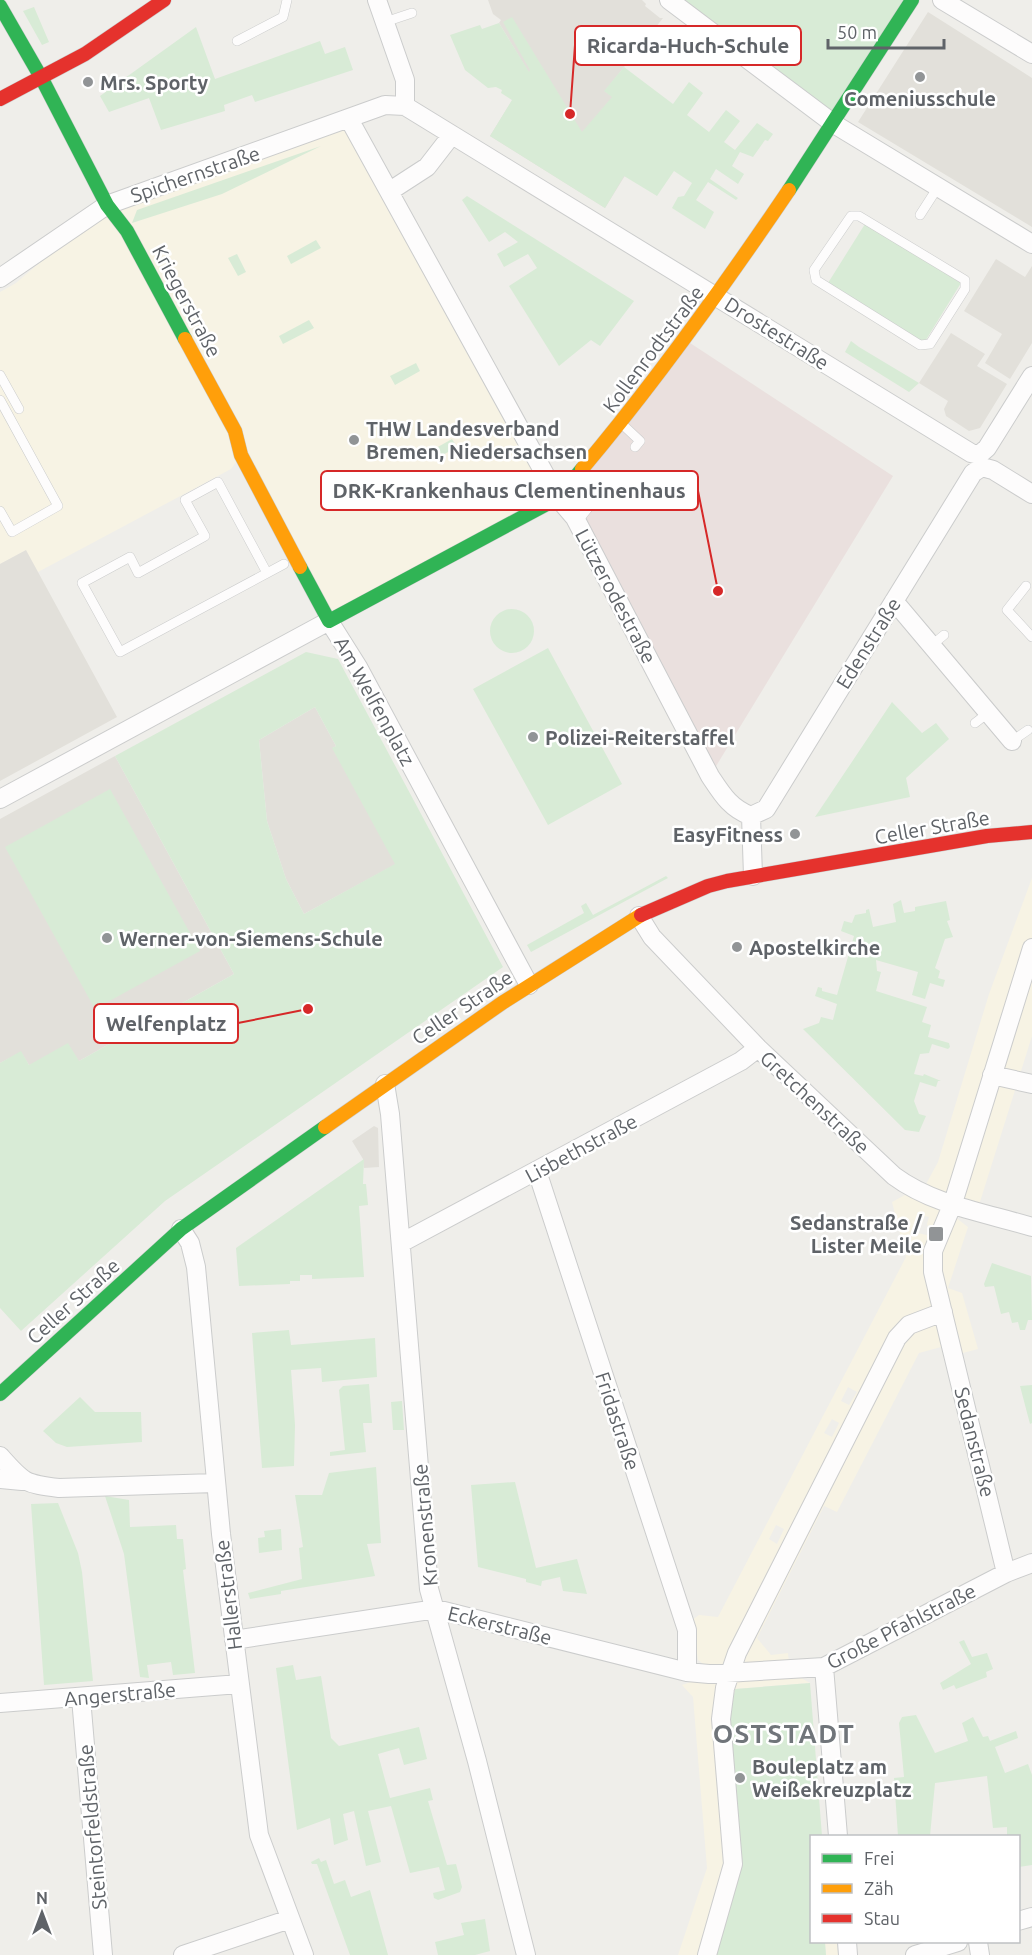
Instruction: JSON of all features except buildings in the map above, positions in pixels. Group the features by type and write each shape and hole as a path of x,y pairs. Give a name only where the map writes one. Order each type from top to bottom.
{"street":[{"path":"0,99 42,79 129,26 164,0"},
{"path":"377,0 405,80 405,106"},
{"path":"669,0 834,124 1032,244"},
{"name":"Kollenrodtstraße","path":"329,621 558,498 621,423 717,296 834,124 912,0"},
{"path":"942,0 1032,54"},
{"name":"Kriegerstraße","path":"0,6 42,79 106,205 127,231 235,431 241,455 329,621"},
{"name":"Spichernstraße","path":"0,278 106,205 385,105 405,106"},
{"name":"Drostestraße","path":"405,106 971,453 993,470 1032,494"},
{"name":"Lützerodestraße","path":"350,119 558,498 577,522 710,776 728,802 739,812 751,816"},
{"path":"390,190 427,167 452,136"},
{"name":"Edenstraße","path":"751,816 766,808 1032,376"},
{"path":"894,601 938,640 981,718 1012,741"},
{"name":"Am Welfenplatz","path":"0,799 329,621 358,667 529,985"},
{"path":"751,816 753,876"},
{"name":"Celler Straße","path":"0,1394 181,1229 384,1084 529,985 639,916 708,886 753,876 987,836 1032,832"},
{"name":"Gretchenstraße","path":"639,916 652,937 758,1048 894,1176 910,1188 950,1209 1032,1227"},
{"name":"Sedanstraße","path":"1006,1573 933,1272 933,1251 950,1209 1032,948"},
{"name":"Lisbethstraße","path":"401,1243 741,1061 758,1048"},
{"path":"992,1075 1022,1082"},
{"name":"Kronenstraße","path":"384,1084 389,1104 429,1589 526,1955"},
{"name":"Fridastraße","path":"537,1172 687,1630 687,1672"},
{"name":"Hallerstraße","path":"181,1229 190,1243 196,1267 215,1483 259,1835 304,1955"},
{"path":"706,1955 733,1864 721,1719 729,1673 746,1630 897,1338 909,1325 943,1312"},
{"path":"0,1456 22,1481"},
{"path":"0,1479 59,1488 215,1483"},
{"name":"Große Pfahlstraße","path":"729,1673 824,1667 1006,1573 1032,1563"},
{"name":"Eckerstraße","path":"234,1640 436,1609 687,1672 729,1673"},
{"path":"824,1667 838,1835"},
{"name":"Angerstraße","path":"0,1702 81,1698 239,1684"},
{"name":"Steintorfeldstraße","path":"81,1698 103,1955"},
{"path":"183,1955 290,1919"},
{"path":"915,1955 952,1943"}],"lane":[{"path":"237,41 283,17 287,0"},
{"path":"385,22 412,13"},
{"path":"920,215 938,188"},
{"path":"851,216 859,216 965,280 965,289 930,344 920,345 816,280 814,270 820,261 851,216"},
{"path":"0,375 19,410"},
{"path":"0,400 58,506 12,532 0,512"},
{"path":"621,423 640,441 635,447"},
{"path":"577,522 611,479"},
{"path":"267,573 218,482 185,500 205,536 138,573 130,557 82,583 120,652 284,564"},
{"path":"1026,586 1007,610 1032,637"},
{"path":"1012,741 1028,729"}],"shaded area":[{"path":"488,0 642,0 645,6 663,18 605,91 655,127 605,208 490,136 529,73 499,23 501,20 493,14"},
{"path":"928,12 1032,78 1032,227 858,122"},
{"path":"349,119 558,498 329,621 241,455 231,469 38,572 25,551 0,564 0,292 16,283 107,205"},
{"path":"996,259 1025,277 1032,266 1032,343 1010,379 985,363 1002,334 964,311"},
{"path":"951,333 985,354 977,366 1007,384 980,428 969,431 946,416 944,409 948,401 919,383"},
{"path":"684,339 893,476 710,776 558,498"},
{"path":"26,550 117,717 0,781 0,564"},
{"path":"315,707 336,746 333,748 396,864 304,914 286,879 267,821 259,740"},
{"name":"Werner-von-Siemens-Schule","path":"115,756 234,974 79,1061 29,1065 21,1052 0,1063 0,819"},
{"path":"1032,878 1032,1036 979,1205 925,1186 938,1162 989,994"},
{"path":"374,1126 378,1128 379,1167 364,1168 363,1159 352,1141"},
{"path":"905,1195 951,1214 968,1227 948,1288 962,1293 978,1349 944,1358 941,1347 919,1353 837,1512 824,1506 757,1638 771,1655 788,1653 789,1663 707,1667 698,1660 692,1620 699,1615 718,1617 906,1257 892,1202","holes":["925,1216 929,1217 927,1224 931,1234 918,1233","848,1387 857,1392 849,1405 841,1401","832,1419 839,1423 832,1437 824,1433","776,1525 784,1529 777,1544 769,1539"]},
{"path":"796,1675 810,1683 735,1689 729,1722 739,1867 713,1955 678,1955 707,1868 693,1697 682,1685 691,1682 736,1681"},
{"path":"825,1943 837,1943 838,1955 826,1955"}],"green space":[{"path":"679,0 907,0 832,118"},
{"path":"34,7 49,42 42,45 23,11"},
{"path":"512,17 582,132 612,97 604,91 624,67 673,104 689,82 703,93 687,115 709,132 726,110 740,121 724,142 735,150 757,123 773,134 768,141 765,140 753,157 740,152 732,166 744,174 738,184 716,169 710,179 738,198 736,200 708,182 696,200 714,212 705,229 672,208 678,197 684,196 692,183 674,171 657,196 624,176 605,208 490,136 512,100 501,93 502,90 496,87 488,88 465,70 450,35 480,25 482,29 499,23 529,72 530,70 503,22"},
{"path":"196,27 215,79 320,41 325,54 345,47 353,70 255,102 252,95 224,105 225,111 161,130 149,98 109,112 100,96"},
{"path":"321,146 222,194 132,223 137,210"},
{"path":"467,196 634,301 600,346 591,340 559,366 509,286 537,268 528,254 504,267 497,254 518,242 505,232 489,242 462,200"},
{"path":"865,224 961,283 924,343 828,283"},
{"path":"316,240 321,248 291,264 287,256"},
{"path":"237,254 246,272 238,276 228,258"},
{"path":"309,320 314,328 283,344 279,336"},
{"path":"851,341 919,383 909,392 845,352"},
{"path":"416,363 420,371 395,385 390,376"},
{"path":"452,439 457,447 441,456 436,448"},
{"path":"512,609 527,616 534,631 527,646 512,653 497,646 490,631 497,616"},
{"name":"Polizei-Reiterstaffel","path":"548,648 622,784 548,825 473,689"},
{"path":"306,652 338,659 503,967 165,1201 21,1331 0,1308 0,1063 21,1051 29,1065 68,1043 79,1061 234,974 115,756","holes":["315,707 336,746 332,748 395,864 304,914 286,879 267,821 259,740"]},
{"path":"892,702 922,733 936,723 949,739 906,778 910,797 815,817"},
{"path":"110,789 200,951 95,1009 5,847"},
{"path":"666,876 668,878 531,952 527,945 584,913 581,906 586,903 593,915"},
{"path":"901,900 904,913 915,911 915,907 946,901 950,920 947,921 953,937 945,939 935,968 940,971 938,978 945,980 943,987 930,983 925,999 912,995 918,972 876,960 877,971 881,972 876,991 927,1007 922,1022 931,1025 928,1037 949,1043 950,1047 948,1049 932,1044 929,1053 920,1054 914,1074 923,1076 924,1074 941,1081 938,1081 936,1087 920,1082 914,1101 919,1114 926,1116 919,1132 905,1130 803,1029 819,1023 821,1017 833,1020 837,1004 815,996 818,987 822,988 822,991 837,995 854,936 841,931 844,921 852,923 855,915 866,913 869,909 873,927 896,922 893,904"},
{"path":"364,1159 363,1184 366,1184 368,1205 359,1206 364,1277 312,1279 312,1275 300,1275 300,1281 290,1281 290,1284 239,1286 236,1248"},
{"path":"992,1263 1031,1276 1032,1320 1028,1320 1025,1330 1020,1330 1018,1322 1012,1323 1009,1312 1001,1314 994,1286 985,1287"},
{"path":"289,1330 291,1345 375,1338 377,1377 322,1382 321,1368 291,1370 295,1425 294,1466 262,1468 252,1333"},
{"path":"369,1384 372,1423 363,1423 366,1452 330,1456 330,1452 345,1450 339,1390 343,1386"},
{"path":"1032,1385 1032,1423 1030,1424 1020,1386"},
{"path":"80,1397 95,1412 141,1412 142,1442 67,1447 56,1443 43,1431"},
{"path":"402,1401 404,1430 393,1430 391,1402"},
{"path":"376,1467 381,1543 367,1544 375,1576 281,1591 281,1594 250,1599 248,1593 302,1579 299,1548 303,1547 295,1495 322,1495 329,1473"},
{"path":"515,1482 536,1568 577,1559 587,1594 563,1591 560,1577 542,1581 541,1586 526,1582 526,1579 478,1567 471,1485"},
{"path":"105,1496 129,1500 130,1527 176,1525 177,1539 183,1539 186,1569 183,1570 195,1673 173,1675 171,1662 147,1665 149,1678 140,1677 124,1554"},
{"path":"58,1503 78,1553 82,1572 93,1681 44,1685 31,1504"},
{"path":"281,1529 282,1550 259,1553 258,1538 265,1537 264,1531"},
{"path":"964,1640 972,1657 987,1653 993,1669 986,1672 987,1677 956,1689 954,1685 943,1690 940,1683 971,1664 959,1642"},
{"path":"293,1665 296,1680 321,1676 331,1738 339,1746 419,1727 427,1759 404,1765 399,1748 378,1754 390,1798 430,1788 433,1800 428,1801 447,1865 456,1864 462,1887 460,1892 438,1900 434,1898 433,1893 445,1890 439,1867 410,1873 391,1806 368,1811 381,1862 366,1866 354,1811 343,1814 348,1840 334,1845 330,1818 297,1830 276,1668"},
{"path":"810,1683 822,1835 810,1835 810,1943 825,1943 826,1955 713,1955 739,1867 729,1722 735,1689"},
{"path":"916,1715 935,1753 968,1741 962,1723 973,1717 983,1737 988,1736 990,1741 1016,1731 1018,1738 995,1747 1005,1773 1028,1764 1032,1775 1032,1865 1020,1867 1020,1835 1007,1835 1007,1827 993,1828 987,1776 935,1783 930,1835 898,1835 894,1778 904,1777 899,1723 902,1717"},
{"path":"319,1858 321,1862 326,1860 334,1884 345,1880 351,1897 370,1890 388,1955 350,1955 317,1864 311,1862"},
{"path":"485,1919 490,1951 475,1955 438,1955 435,1942 464,1935 461,1923"}],"traffic: fast":[{"path":"789,190 912,0"},
{"path":"0,6 42,79 107,205 127,231 185,339"},
{"path":"300,567 329,621 558,498 582,469"},
{"path":"0,1394 181,1229 325,1127"}],"traffic: slow":[{"path":"582,469 689,332 789,190"},
{"path":"185,339 235,431 241,455 300,567"},
{"path":"325,1127 502,1003 641,915"}],"traffic: jam":[{"path":"0,99 85,54 164,0"},
{"path":"641,915 708,886 727,881 987,836 1032,832"}],"place":[{"name":"Comeniusschule","path":"920,77"},
{"name":"Mrs. Sporty","path":"88,82"},
{"name":"Ricarda-Huch-Schule","path":"570,114"},
{"name":"THW Landesverband Bremen, Niedersachsen","path":"354,440"},
{"name":"DRK-Krankenhaus Clementinenhaus","path":"718,591"},
{"name":"Polizei-Reiterstaffel","path":"533,737"},
{"name":"EasyFitness","path":"795,834"},
{"name":"Werner-von-Siemens-Schule","path":"107,938"},
{"name":"Apostelkirche","path":"737,947"},
{"name":"Welfenplatz","path":"308,1009"},
{"name":"Sedanstraße / Lister Meile","path":"936,1234"},
{"name":"Bouleplatz am Weißekreuzplatz","path":"740,1778"}],"district":[{"name":"OSTSTADT","path":"784,1733"}]}
